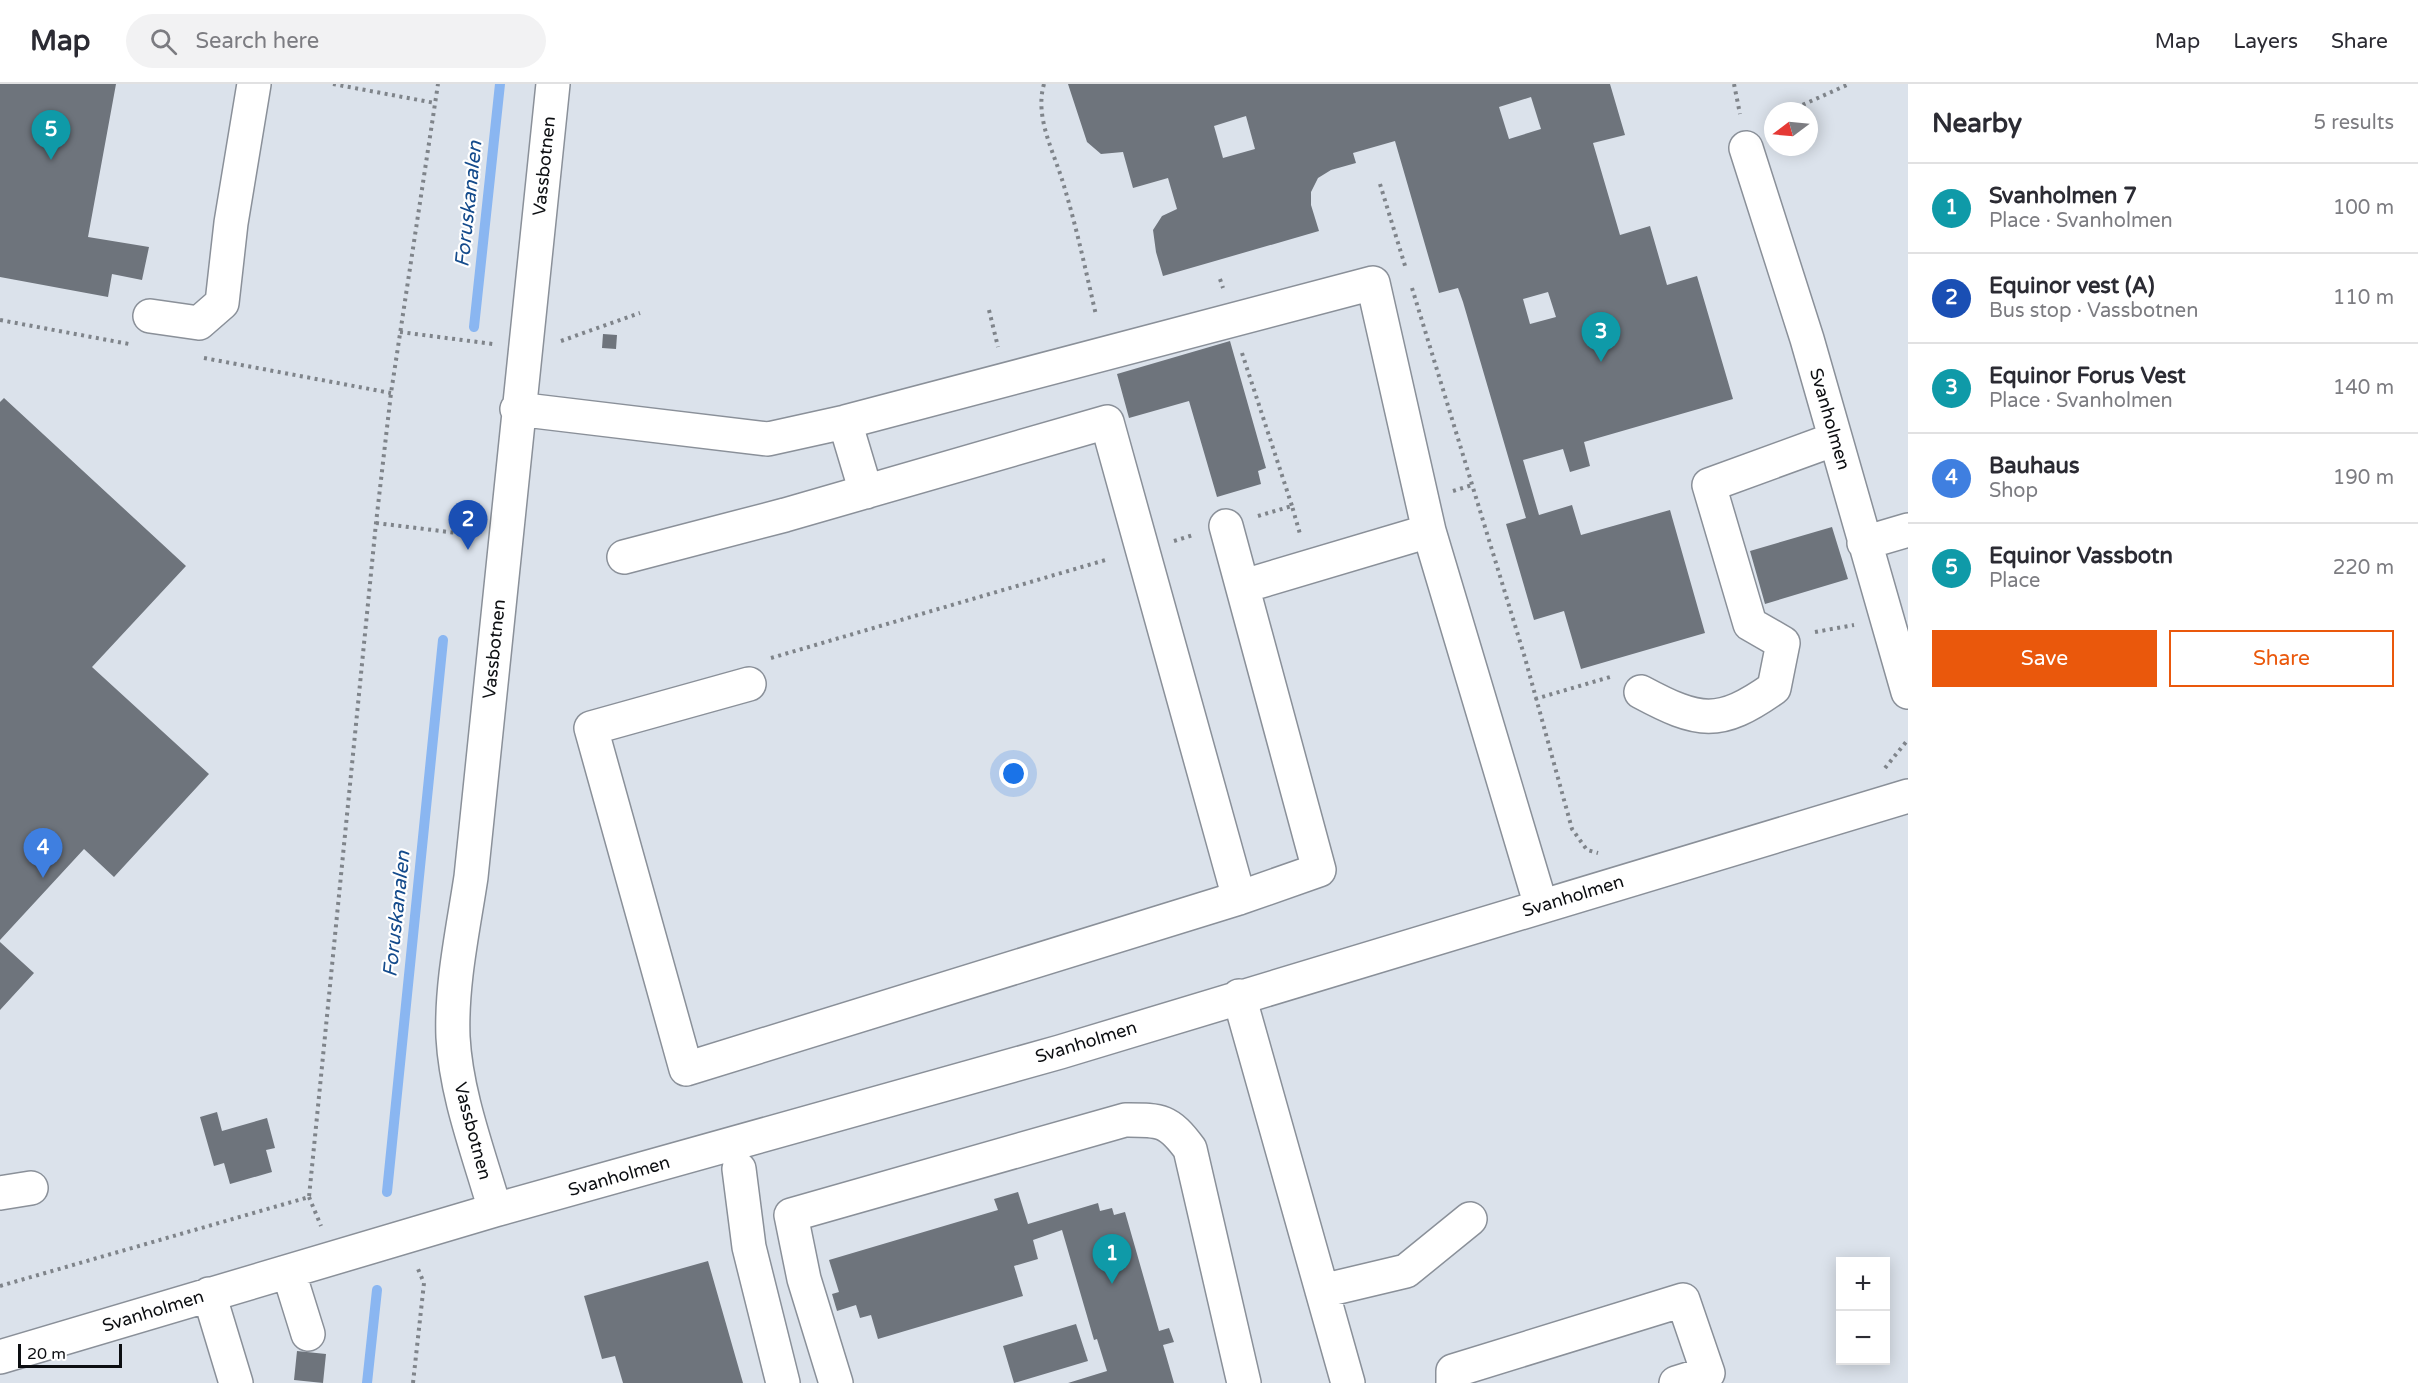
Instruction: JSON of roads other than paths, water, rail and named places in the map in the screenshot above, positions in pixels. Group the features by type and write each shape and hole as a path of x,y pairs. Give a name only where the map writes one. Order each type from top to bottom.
{"street":[{"path":"150,316 199,323 222,303 231,223 254,84"},
{"name":"Vassbotnen","path":"495,1210 457,1074 453,1037 454,992 471,878 517,409 553,84"},
{"name":"Svanholmen","path":"1746,148 1807,339 1908,689"},
{"path":"517,409 768,439 845,423 1373,284 1429,531 1541,906"},
{"path":"624,557 866,492 1107,422 1239,898"},
{"path":"845,423 866,492"},
{"path":"1641,692 1671,708 1709,719 1745,708 1774,688 1783,643 1750,624 1709,485 1835,439"},
{"path":"758,672 591,728 686,1069 1239,898 1319,870 1226,526"},
{"path":"1864,543 1908,530"},
{"path":"1244,586 1429,531"},
{"name":"Svanholmen","path":"0,1357 495,1210 1060,1052 1239,996 1908,796"},
{"path":"1239,996 1348,1383"},
{"path":"836,1383 804,1279 791,1215 1125,1120 1159,1120 1178,1132 1190,1149 1244,1383"},
{"path":"739,1169 749,1247 783,1383"},
{"path":"1322,1291 1406,1271 1470,1219"},
{"path":"289,1273 308,1334"},
{"path":"209,1294 236,1383"},
{"path":"1453,1383 1453,1371 1683,1300 1708,1373 1676,1383"}],"waterway":[{"name":"Foruskanalen","path":"474,327 500,84"},
{"name":"Foruskanalen","path":"387,1192 443,640"},
{"name":"Foruskanalen","path":"367,1383 377,1290"}],"place":[{"name":"Equinor Vassbotn","path":"51,160"},
{"name":"Equinor Forus Vest","path":"1601,362"},
{"name":"Equinor vest (A)","path":"468,550"},
{"name":"Bauhaus","path":"43,878"},
{"name":"Svanholmen 7","path":"1112,1284"}]}
